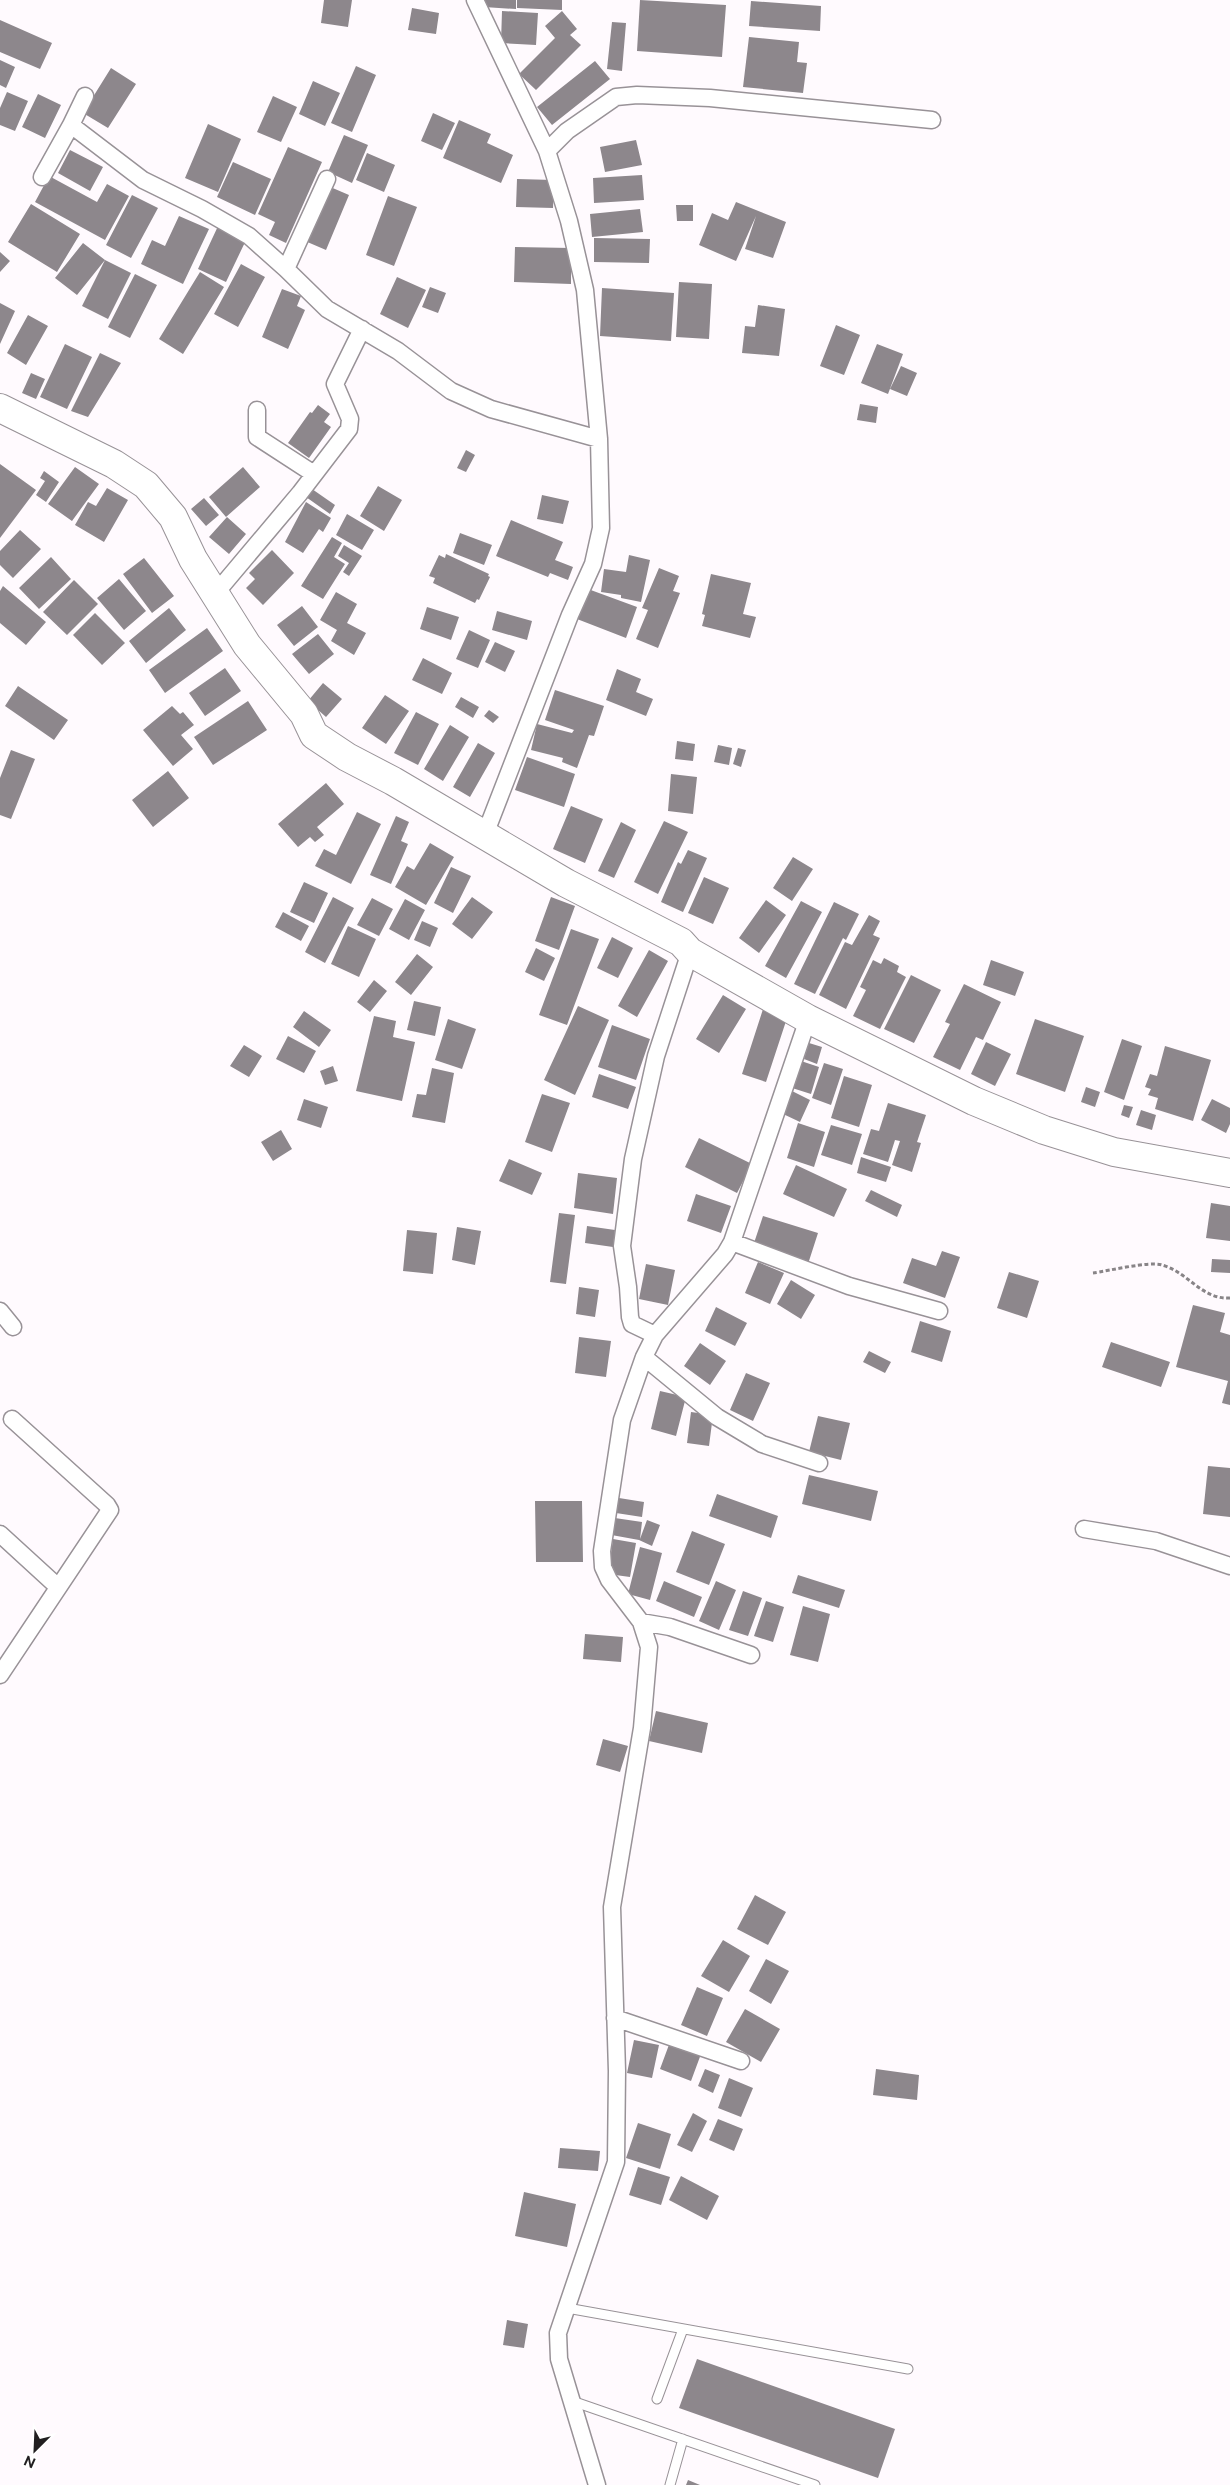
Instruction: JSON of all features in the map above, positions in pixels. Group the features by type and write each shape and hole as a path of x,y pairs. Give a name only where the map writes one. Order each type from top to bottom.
{"highway":[{"path":"0,408 114,464 146,485 173,518 193,559 247,645 304,714 314,734 347,757 393,781 484,837 566,883 681,942 690,952 808,1019 974,1100 1044,1130 1114,1152 1230,1173"}],"street":[{"path":"475,0 546,151 569,221 585,290 599,439 601,528 593,564 566,624 484,837"},
{"path":"546,151 567,131 608,102 616,98 637,95 710,98 932,120"},
{"path":"42,178 85,96"},
{"path":"71,124 143,180 202,209 249,236 327,309 398,350 461,397 491,409 599,439"},
{"path":"286,269 327,179"},
{"path":"216,594 350,427 350,419 335,384 362,329"},
{"path":"257,410 257,437 314,474"},
{"path":"655,1335 632,1324 622,1246 633,1160 656,1056 690,952"},
{"path":"596,2485 559,2358 558,2333 616,2162 612,1907 642,1728 649,1647 641,1622 609,1580 603,1567 602,1551 622,1420 644,1357 655,1335 726,1254 732,1242 808,1019"},
{"path":"732,1242 848,1286 939,1311"},
{"path":"0,1311 13,1327"},
{"path":"644,1357 717,1417 762,1444 819,1463"},
{"path":"2,1666 110,1510 107,1505 12,1419"},
{"path":"1084,1529 1156,1541 1230,1566"},
{"path":"0,1534 58,1587"},
{"path":"641,1622 670,1627 751,1655"},
{"path":"615,2018 741,2061"}],"lane":[{"path":"567,2308 908,2369"},
{"path":"657,2399 683,2328"},
{"path":"572,2401 815,2485"},
{"path":"670,2485 683,2440"}],"path":[{"path":"1093,1273 1160,1264 1175,1270 1206,1294 1219,1299 1230,1298"}],"building":[{"path":"324,0 352,0 348,27 321,23"},
{"path":"484,0 516,0 516,9 484,7"},
{"path":"517,0 562,0 562,10 517,8"},
{"path":"640,0 726,5 722,57 637,51"},
{"path":"751,1 821,6 820,31 749,26"},
{"path":"412,8 439,13 436,34 408,30"},
{"path":"502,11 538,13 536,45 501,43"},
{"path":"562,11 577,29 570,35 581,45 536,90 519,74 555,38 545,26"},
{"path":"0,20 52,43 40,69 0,52"},
{"path":"612,22 626,23 622,71 607,69"},
{"path":"749,37 799,42 797,62 807,63 803,93 743,87"},
{"path":"0,60 15,67 6,88 0,85"},
{"path":"595,61 610,79 552,125 537,107"},
{"path":"356,66 376,75 352,132 331,123"},
{"path":"111,68 136,84 108,128 83,113"},
{"path":"313,81 340,93 325,126 299,114"},
{"path":"7,92 28,101 15,131 0,125 0,108"},
{"path":"38,94 61,105 45,138 22,127"},
{"path":"273,96 297,107 281,142 257,132"},
{"path":"433,113 455,123 442,150 421,141"},
{"path":"459,120 491,134 487,143 513,155 501,183 443,158"},
{"path":"208,124 241,139 218,192 185,178"},
{"path":"344,135 368,145 352,183 328,172"},
{"path":"636,140 642,165 605,172 600,147"},
{"path":"288,147 322,162 286,243 269,235 275,222 258,214"},
{"path":"70,150 103,167 90,191 58,173"},
{"path":"367,153 395,165 384,192 356,180"},
{"path":"233,162 271,179 255,215 217,197"},
{"path":"642,175 644,200 594,203 593,178"},
{"path":"49,176 97,202 107,184 129,196 105,240 35,202"},
{"path":"517,179 554,180 553,208 516,207"},
{"path":"328,186 349,195 326,250 305,241"},
{"path":"132,195 158,208 131,258 106,245"},
{"path":"388,196 417,207 394,266 366,255"},
{"path":"736,202 786,222 773,258 745,249 756,216 736,261 699,245 712,213 728,220"},
{"path":"31,204 80,234 57,272 8,242"},
{"path":"676,205 693,205 693,221 677,221"},
{"path":"640,209 643,232 592,237 590,214"},
{"path":"179,216 209,229 183,284 141,264 152,240 165,246"},
{"path":"219,224 247,238 226,282 198,269"},
{"path":"594,238 650,239 649,263 594,262"},
{"path":"83,243 105,260 77,295 55,278"},
{"path":"515,247 571,248 571,284 514,282"},
{"path":"0,252 10,261 0,272"},
{"path":"105,260 131,273 108,319 82,306"},
{"path":"241,264 265,277 238,327 214,314"},
{"path":"200,272 224,287 183,354 159,339"},
{"path":"135,274 157,285 130,338 108,327"},
{"path":"397,277 426,290 408,328 380,314"},
{"path":"679,282 712,284 709,339 676,337"},
{"path":"430,287 446,293 438,313 422,307"},
{"path":"602,288 674,293 671,341 600,336"},
{"path":"282,289 301,296 297,306 305,310 288,349 262,337"},
{"path":"0,303 15,311 0,344"},
{"path":"758,305 785,309 779,356 742,353 745,326 755,327"},
{"path":"28,315 48,326 26,365 7,353"},
{"path":"836,325 860,335 844,375 820,366"},
{"path":"65,344 92,357 67,409 40,397"},
{"path":"877,344 903,354 888,394 861,383"},
{"path":"100,353 121,363 88,417 71,411"},
{"path":"901,366 917,373 907,396 890,389"},
{"path":"31,373 45,379 36,399 22,393"},
{"path":"860,404 878,407 876,423 857,420"},
{"path":"318,405 330,414 324,422 331,427 309,458 288,443 310,412 312,413"},
{"path":"466,450 475,455 466,472 457,468"},
{"path":"0,464 36,490 0,538"},
{"path":"75,467 99,484 72,521 48,504"},
{"path":"243,467 260,487 226,517 209,497"},
{"path":"44,471 59,482 46,502 36,495 45,481 40,478"},
{"path":"378,486 402,500 384,531 360,516"},
{"path":"107,488 128,500 104,542 75,525 88,502 96,506"},
{"path":"312,489 335,505 330,514 306,497"},
{"path":"542,495 569,501 563,524 537,519"},
{"path":"204,498 219,515 206,526 191,509"},
{"path":"306,502 331,518 323,532 319,529 303,553 285,542"},
{"path":"347,514 374,530 362,550 336,535"},
{"path":"227,517 246,534 229,554 209,537"},
{"path":"511,520 563,542 555,560 573,567 568,580 550,573 548,577 496,556"},
{"path":"20,530 41,549 13,578 0,565 0,551"},
{"path":"460,533 492,545 484,565 453,553"},
{"path":"332,537 342,543 334,557 345,564 323,599 301,586"},
{"path":"344,545 362,556 349,576 343,572 349,563 338,556"},
{"path":"272,550 294,573 263,605 246,588 255,579 249,573"},
{"path":"446,554 489,574 488,576 490,577 479,600 477,599 475,603 433,583 435,578 429,576 439,555 445,558"},
{"path":"629,555 650,560 641,602 621,598 621,595 601,592 604,569 626,572"},
{"path":"51,557 71,579 39,609 19,588"},
{"path":"144,558 174,596 152,613 123,574"},
{"path":"659,568 679,576 673,591 680,593 658,648 636,639 648,610 642,608"},
{"path":"711,574 751,583 743,614 756,617 750,638 702,626 705,615 702,614"},
{"path":"119,579 146,611 124,630 97,598"},
{"path":"74,580 98,604 67,635 43,612"},
{"path":"3,586 46,622 26,645 0,623 0,591"},
{"path":"588,589 637,607 626,638 577,619"},
{"path":"336,592 357,604 347,623 366,633 354,655 331,641 337,630 320,620"},
{"path":"302,606 318,627 294,646 277,625"},
{"path":"427,607 459,617 451,640 420,629"},
{"path":"169,608 186,630 146,663 129,641"},
{"path":"497,611 532,621 527,640 492,630"},
{"path":"95,613 125,643 102,665 73,635"},
{"path":"207,628 223,651 165,693 149,670"},
{"path":"469,630 490,640 478,668 456,659"},
{"path":"318,634 334,654 309,674 292,654"},
{"path":"495,642 515,651 505,672 485,662"},
{"path":"423,658 452,673 442,694 412,680"},
{"path":"225,668 241,691 205,716 189,693"},
{"path":"617,669 641,679 636,692 653,699 646,716 606,700"},
{"path":"323,683 342,699 326,717 308,701"},
{"path":"18,686 68,720 54,740 5,706"},
{"path":"555,690 604,706 594,736 589,735 577,768 562,762 563,758 531,750 537,724 572,733 574,730 545,720"},
{"path":"385,695 409,711 386,744 362,728"},
{"path":"461,697 479,707 473,718 455,707"},
{"path":"248,701 267,730 213,765 194,737"},
{"path":"172,706 180,714 183,712 194,725 181,735 193,749 173,766 143,730"},
{"path":"489,710 499,717 493,723 484,716"},
{"path":"416,712 439,724 418,765 394,753"},
{"path":"450,725 469,737 443,781 424,769"},
{"path":"677,741 695,744 693,761 675,759"},
{"path":"478,743 495,753 470,797 453,787"},
{"path":"718,745 732,748 729,765 714,762"},
{"path":"738,748 746,750 741,767 733,764"},
{"path":"11,750 35,759 11,819 0,815 0,778"},
{"path":"527,757 575,774 564,807 515,790"},
{"path":"168,771 189,798 153,827 132,800"},
{"path":"671,774 697,777 693,814 668,811"},
{"path":"326,783 344,804 317,827 324,835 315,842 310,837 298,847 278,824"},
{"path":"571,806 603,819 585,863 553,849"},
{"path":"357,812 381,824 351,884 315,866 324,849 336,855"},
{"path":"396,816 409,822 401,841 408,844 391,884 370,875"},
{"path":"664,821 688,832 658,894 634,882"},
{"path":"621,822 636,830 614,878 598,871"},
{"path":"430,843 454,857 426,905 395,887 407,866 414,870"},
{"path":"688,850 707,858 683,912 661,902 678,862 681,864"},
{"path":"793,857 813,869 792,901 773,888"},
{"path":"451,867 471,876 453,913 434,903"},
{"path":"704,877 729,888 713,924 688,913"},
{"path":"304,882 328,893 314,923 290,912"},
{"path":"333,897 354,908 325,963 305,952"},
{"path":"472,897 493,912 472,939 452,924"},
{"path":"551,897 575,906 559,950 535,941"},
{"path":"372,898 393,909 379,936 357,925"},
{"path":"405,899 425,910 409,940 389,929"},
{"path":"766,900 786,915 759,953 739,938"},
{"path":"801,901 822,912 786,978 765,966"},
{"path":"834,902 859,914 846,940 843,938 815,994 794,984"},
{"path":"283,912 309,926 301,941 275,927"},
{"path":"869,915 880,921 873,935 880,938 846,1009 819,995 845,942 852,945"},
{"path":"422,921 438,928 430,947 414,940"},
{"path":"348,926 376,939 359,977 331,964"},
{"path":"571,929 599,939 567,1025 539,1015"},
{"path":"612,937 633,948 618,978 597,968"},
{"path":"536,948 555,958 544,981 525,972"},
{"path":"649,950 668,961 637,1017 618,1006"},
{"path":"417,954 433,967 411,995 395,982"},
{"path":"884,958 899,966 897,972 906,977 880,1029 853,1016 866,990 860,987 873,960 881,964"},
{"path":"991,960 1024,972 1015,996 983,985"},
{"path":"911,975 941,990 914,1043 884,1029"},
{"path":"374,980 387,991 370,1012 357,1002"},
{"path":"964,984 1001,1002 983,1040 976,1037 960,1070 933,1057 950,1024 945,1022"},
{"path":"723,995 746,1009 719,1053 696,1039"},
{"path":"414,1001 441,1007 435,1036 407,1030"},
{"path":"765,1003 789,1012 766,1082 742,1074"},
{"path":"578,1006 609,1020 575,1095 544,1080"},
{"path":"304,1011 331,1030 319,1047 293,1027"},
{"path":"374,1016 396,1021 393,1037 415,1042 402,1101 356,1091"},
{"path":"448,1019 476,1029 462,1069 435,1060"},
{"path":"1035,1019 1084,1036 1065,1092 1016,1074"},
{"path":"612,1025 650,1039 636,1080 598,1067"},
{"path":"288,1036 316,1051 304,1073 276,1059"},
{"path":"1122,1039 1142,1046 1124,1100 1104,1092"},
{"path":"986,1042 1011,1054 995,1086 971,1074"},
{"path":"809,1043 822,1047 817,1064 804,1059"},
{"path":"244,1045 262,1056 249,1077 230,1066"},
{"path":"1165,1046 1211,1060 1193,1121 1155,1109 1158,1098 1148,1095 1151,1089 1145,1087 1150,1074 1157,1076"},
{"path":"798,1060 819,1067 811,1094 789,1087"},
{"path":"824,1063 843,1069 831,1105 812,1098"},
{"path":"333,1066 338,1081 325,1085 320,1071"},
{"path":"432,1068 454,1073 445,1123 412,1117 417,1094 426,1095"},
{"path":"599,1074 636,1087 628,1109 592,1097"},
{"path":"844,1076 872,1085 859,1127 831,1118"},
{"path":"1086,1087 1100,1092 1095,1107 1081,1102"},
{"path":"792,1091 810,1100 800,1122 781,1113"},
{"path":"542,1094 570,1103 552,1152 525,1142"},
{"path":"304,1099 328,1107 321,1128 297,1120"},
{"path":"1212,1099 1230,1108 1230,1124 1226,1133 1201,1120"},
{"path":"888,1103 926,1115 917,1142 921,1143 912,1172 892,1165 900,1141 895,1140 888,1162 863,1154 871,1129 879,1131"},
{"path":"1124,1105 1133,1107 1129,1118 1121,1115"},
{"path":"1141,1110 1156,1115 1152,1130 1136,1125"},
{"path":"798,1123 825,1132 814,1167 787,1158"},
{"path":"831,1125 862,1134 852,1165 821,1155"},
{"path":"281,1130 292,1149 273,1161 261,1142"},
{"path":"699,1138 752,1164 737,1193 685,1167"},
{"path":"861,1157 891,1167 886,1182 857,1173"},
{"path":"509,1159 542,1173 532,1195 499,1181"},
{"path":"796,1165 847,1189 834,1217 783,1194"},
{"path":"578,1173 617,1178 613,1214 574,1208"},
{"path":"871,1190 902,1205 897,1217 865,1201"},
{"path":"696,1194 731,1206 721,1233 687,1221"},
{"path":"1211,1203 1230,1206 1230,1241 1206,1238"},
{"path":"559,1213 575,1215 566,1284 550,1282"},
{"path":"763,1216 818,1233 808,1264 753,1246"},
{"path":"587,1226 615,1230 613,1247 585,1243"},
{"path":"457,1227 481,1231 475,1265 452,1260"},
{"path":"407,1230 437,1233 433,1274 403,1271"},
{"path":"942,1251 960,1257 945,1298 903,1283 912,1258 936,1266"},
{"path":"1212,1259 1230,1260 1230,1273 1211,1272"},
{"path":"758,1262 784,1273 770,1304 745,1293"},
{"path":"646,1264 675,1270 668,1305 639,1299"},
{"path":"1009,1272 1039,1281 1027,1318 997,1308"},
{"path":"791,1280 815,1295 801,1319 777,1304"},
{"path":"579,1287 599,1290 595,1317 576,1314"},
{"path":"1193,1305 1225,1313 1220,1332 1230,1335 1230,1405 1222,1403 1228,1381 1176,1367"},
{"path":"716,1307 747,1323 735,1346 705,1331"},
{"path":"920,1321 951,1331 942,1362 911,1352"},
{"path":"579,1337 611,1341 606,1377 575,1373"},
{"path":"1111,1342 1170,1362 1161,1387 1102,1367"},
{"path":"700,1343 726,1361 710,1385 684,1366"},
{"path":"869,1351 891,1362 885,1373 863,1362"},
{"path":"746,1373 770,1383 753,1421 730,1410"},
{"path":"660,1391 686,1397 676,1436 651,1429"},
{"path":"691,1412 713,1415 709,1446 687,1443"},
{"path":"818,1416 850,1423 841,1460 809,1452"},
{"path":"1208,1466 1230,1468 1230,1517 1203,1514"},
{"path":"809,1475 878,1491 871,1521 802,1504"},
{"path":"717,1494 778,1516 771,1538 709,1516"},
{"path":"619,1498 644,1502 642,1517 616,1513"},
{"path":"535,1501 582,1501 583,1562 536,1562"},
{"path":"608,1517 642,1522 640,1539 647,1520 660,1525 652,1546 639,1540 606,1534"},
{"path":"692,1531 725,1544 709,1585 676,1572"},
{"path":"613,1539 636,1543 630,1577 608,1574"},
{"path":"640,1547 662,1553 650,1600 628,1594"},
{"path":"798,1575 845,1590 839,1608 792,1593"},
{"path":"664,1581 702,1597 694,1617 656,1601"},
{"path":"716,1581 736,1590 719,1630 699,1621"},
{"path":"743,1591 762,1598 748,1636 729,1630"},
{"path":"766,1601 784,1607 773,1642 754,1636"},
{"path":"803,1606 830,1614 818,1662 790,1655"},
{"path":"585,1634 623,1637 621,1662 583,1659"},
{"path":"656,1711 708,1723 702,1753 649,1741"},
{"path":"603,1739 628,1746 620,1772 596,1765"},
{"path":"755,1895 786,1912 768,1945 737,1929"},
{"path":"723,1940 750,1956 729,1992 701,1976"},
{"path":"766,1959 789,1971 771,2004 749,1991"},
{"path":"697,1987 723,1998 707,2036 681,2025"},
{"path":"745,2009 780,2029 761,2062 726,2042"},
{"path":"634,2040 659,2045 652,2078 627,2073"},
{"path":"670,2042 701,2054 691,2081 660,2069"},
{"path":"705,2069 720,2075 713,2093 698,2086"},
{"path":"876,2069 919,2075 917,2100 873,2095"},
{"path":"729,2078 753,2088 741,2117 718,2108"},
{"path":"693,2113 707,2121 692,2152 677,2145"},
{"path":"718,2119 743,2129 734,2151 709,2140"},
{"path":"638,2123 671,2134 660,2169 626,2158"},
{"path":"560,2148 600,2151 598,2171 558,2168"},
{"path":"638,2167 670,2177 661,2205 629,2195"},
{"path":"681,2176 719,2196 707,2220 669,2200"},
{"path":"524,2192 576,2204 567,2247 515,2236"},
{"path":"507,2320 528,2324 524,2348 503,2345"},
{"path":"697,2359 895,2429 878,2478 679,2408"},
{"path":"688,2480 700,2485 686,2485"}]}
